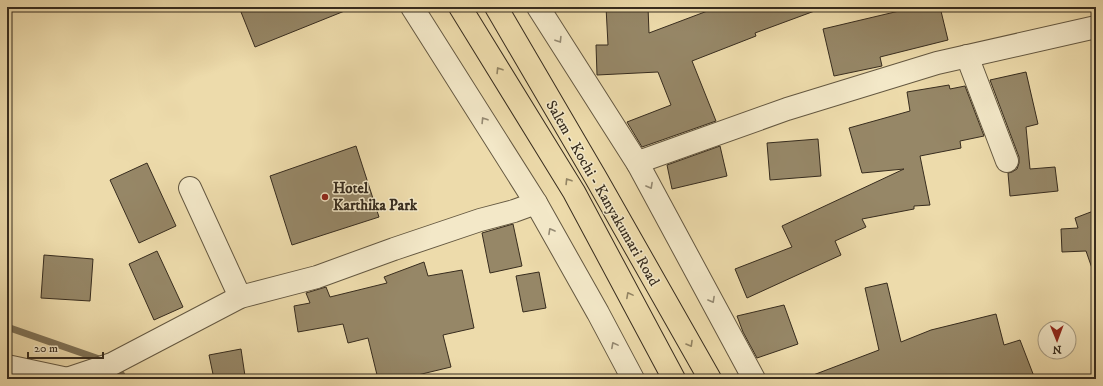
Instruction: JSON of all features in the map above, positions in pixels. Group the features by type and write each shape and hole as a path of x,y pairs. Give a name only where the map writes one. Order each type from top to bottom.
{"highway":[{"name":"Salem - Kochi - Kanyakumari Road","path":"460,7 574,192 674,379"},
{"name":"Salem - Kochi - Kanyakumari Road","path":"496,7 600,184 710,379"}],"street":[{"path":"412,7 536,203 633,379"},
{"path":"544,8 638,164 754,379"},
{"path":"638,164 644,160 787,109 937,63 1096,27"},
{"path":"967,56 1007,161"},
{"path":"190,188 240,297"},
{"path":"7,366 68,379 112,364 240,297 317,277 480,220 514,211 536,203"}],"building":[{"path":"239,7 352,7 352,8 255,47"},
{"path":"606,7 648,7 649,33 718,7 820,7 820,9 755,33 756,36 692,61 716,121 642,147 627,122 671,105 658,72 597,75 596,45 608,45"},
{"path":"916,7 940,7 948,40 880,57 882,66 834,76 823,29"},
{"path":"1026,72 1038,124 1026,127 1030,169 1055,167 1058,191 1010,196 1008,173 1017,169 1019,157 990,80"},
{"path":"949,85 950,89 965,86 984,136 960,141 961,148 920,156 930,205 914,206 914,209 862,219 866,227 835,241 841,255 747,298 735,269 792,247 782,226 904,169 862,173 849,128 910,111 907,92"},
{"path":"818,139 821,176 770,180 767,143"},
{"name":"Hotel Karthika Park","path":"356,146 379,217 292,245 270,176"},
{"path":"720,146 727,176 672,189 667,165"},
{"path":"147,163 176,226 139,243 110,180"},
{"path":"1096,210 1096,270 1093,271 1086,251 1062,252 1061,229 1078,228 1075,218"},
{"path":"513,224 522,266 490,273 482,233"},
{"path":"157,251 183,307 154,320 129,264"},
{"path":"44,255 93,259 90,301 41,298"},
{"path":"424,262 428,276 462,270 474,328 443,335 451,367 401,379 378,379 368,338 348,343 343,324 298,332 294,306 310,303 306,293 326,287 330,297 387,283 384,277"},
{"path":"539,272 546,308 523,312 516,276"},
{"path":"887,283 901,342 931,330 996,314 1004,345 1020,340 1035,379 809,379 808,377 879,350 865,288"},
{"path":"784,305 798,344 757,358 743,332 737,316"},
{"path":"241,349 245,376 227,379 214,379 209,355"}],"waterway":[{"path":"7,327 105,361"},
{"path":"116,365 124,379"}],"place":[{"name":"Hotel Karthika Park","path":"325,197"}]}
